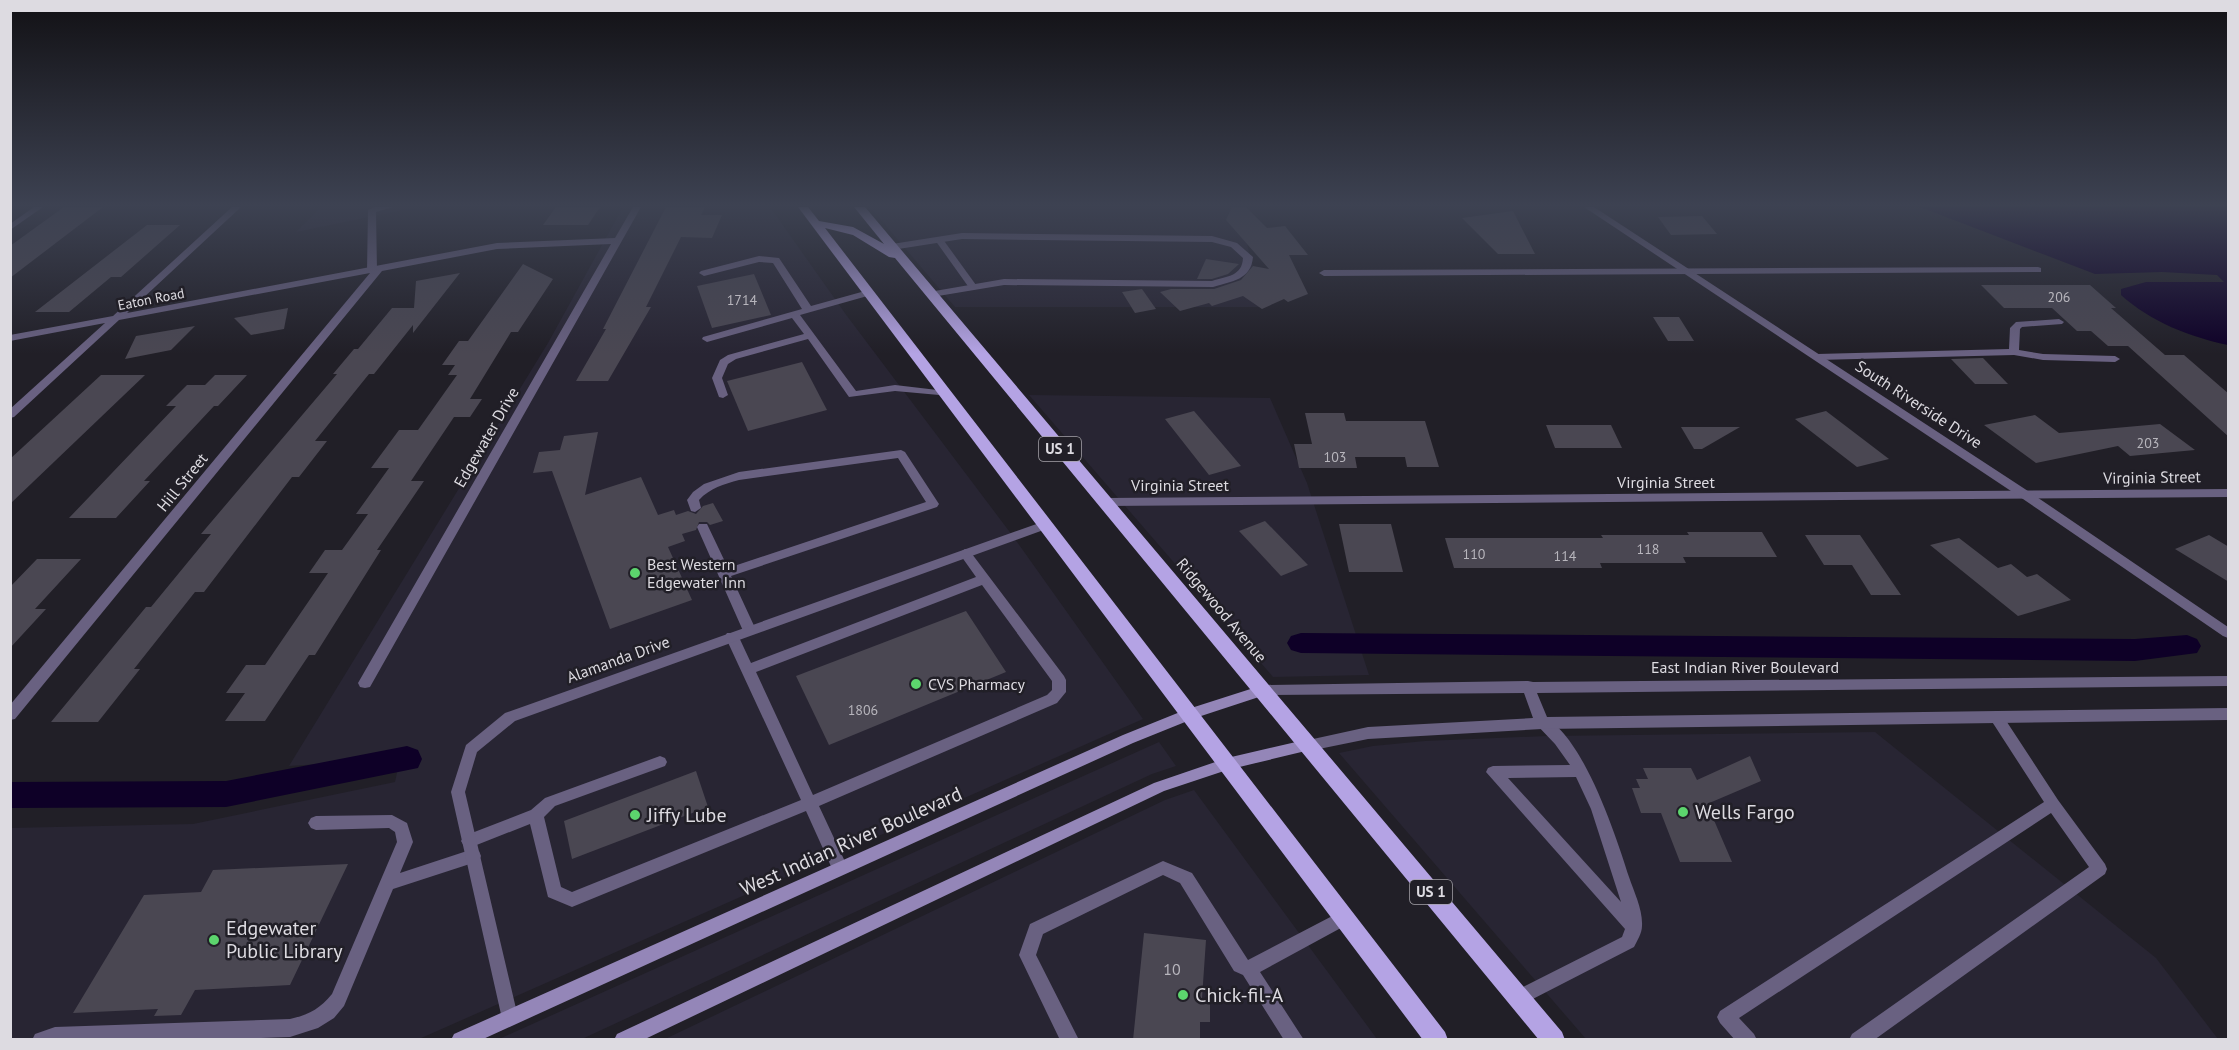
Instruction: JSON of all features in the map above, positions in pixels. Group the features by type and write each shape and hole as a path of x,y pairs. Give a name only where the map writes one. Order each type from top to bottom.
{"main road":[{"path":"840,256 1437,1040"},
{"path":"895,256 906,263"},
{"name":"Ridgewood Avenue","path":"900,256 1554,1040"},
{"name":"West Indian River Boulevard","path":"460,1040 840,868 1190,714 1263,690"},
{"path":"623,1040 1159,787 1227,764 1309,745"}],"street":[{"path":"10,415 183,256"},
{"path":"374,256 375,270"},
{"name":"Eaton Road","path":"10,338 446,256"},
{"name":"Edgewater Drive","path":"365,683 608,256"},
{"path":"951,256 973,287"},
{"path":"933,294 1004,282 1213,284 1240,275 1247,268 1248,258 1246,256"},
{"name":"South Riverside Drive","path":"1662,256 2027,496 2229,633"},
{"path":"704,273 759,259 776,260 808,310"},
{"name":"Hill Street","path":"10,715 375,270"},
{"path":"1324,273 2038,270"},
{"path":"706,339 868,293"},
{"path":"794,314 853,395 895,388 946,394"},
{"path":"2014,352 2015,328 2019,324 2059,322"},
{"path":"723,395 717,378 724,362 732,357 809,336"},
{"path":"1817,357 2014,352 2043,357 2115,359"},
{"path":"695,508 693,500 699,491 715,482 739,476 901,454 933,504 724,574"},
{"name":"Virginia Street","path":"1105,502 2027,496 2229,492"},
{"name":"Alamanda Drive","path":"509,1017 458,792 471,749 510,717 1045,525"},
{"path":"703,527 749,630"},
{"path":"536,815 554,892 572,900 810,803 1052,699 1059,692 1059,680 965,553"},
{"path":"748,670 984,579"},
{"path":"732,636 840,868"},
{"name":"East Indian River Boulevard","path":"1263,690 2229,681"},
{"path":"1519,998 1628,942 1634,927 1632,910 1600,812 1563,744 1542,723 1528,686"},
{"path":"1309,745 1368,733 1542,723 2229,714"},
{"path":"1858,1040 2099,870 1996,717"},
{"path":"387,884 471,849 536,815 550,802 660,762"},
{"path":"1579,771 1493,772 1634,927"},
{"path":"1748,1040 1726,1017 2053,804"},
{"path":"41,1040 55,1036 290,1029 314,1023 329,1013 338,1000 405,842 402,828 392,821 316,823"},
{"path":"1070,1040 1027,955 1036,928 1163,868 1186,878 1240,964 1249,969 1295,1040"},
{"path":"1249,969 1344,918"}],"shaded area":[{"path":"596,256 805,256 1012,535 1143,719 419,1039 11,1039 10,828 193,824 395,782 400,759 289,766 548,343"},
{"path":"912,256 1250,256 1264,307 955,307"},
{"path":"2048,256 2228,256 2228,345 2199,338 2158,321 2121,295 2121,289 2146,282 2224,282 2217,275 2162,272 2095,274"},
{"path":"1029,395 1270,398 1307,483 1369,675 1273,677"},
{"path":"1875,732 2156,958 2218,1039 1586,1039 1339,753 1373,746 1425,741 1547,736"},
{"path":"1159,742 1176,766 1152,774 582,1039 499,1039"},
{"path":"1194,790 1377,1039 663,1040 1165,800"}],"building":[{"path":"10,256 39,256 10,278"},
{"path":"107,256 145,256 121,277 111,277 69,312 35,312"},
{"path":"641,256 672,256 646,307 651,307 608,381 576,381 606,329 603,329"},
{"path":"1258,256 1289,256 1308,294 1288,302 1284,299 1262,309 1243,296 1212,306 1209,303 1180,311 1160,292 1171,289 1214,289 1241,280 1253,266 1269,269"},
{"path":"1206,259 1239,264 1228,274 1212,279 1197,279"},
{"path":"523,264 553,279 518,332 511,332 470,399 482,399 470,417 454,417 411,481 424,481 377,550 381,550 315,655 309,655 265,721 225,721 245,693 226,693 246,665 265,665 328,573 309,573 325,550 342,550 368,514 356,514 389,468 371,468 399,430 418,430 457,375 448,375 455,365 442,365 459,341 468,341"},
{"path":"460,273 413,333 413,325 374,374 369,374 315,441 327,441 299,477 292,477 204,592 195,592 134,669 140,669 98,722 51,722 146,607 151,607 211,534 201,534 337,374 333,374 354,349 358,349 392,308 414,308 416,281"},
{"path":"754,274 771,315 712,328 697,286"},
{"path":"1981,285 2090,285 2116,308 2111,308 2165,355 2184,355 2229,394 2229,437 2128,346 2108,346 2091,331 2077,331 2052,308 2004,308"},
{"path":"1142,289 1156,309 1135,313 1122,292"},
{"path":"288,308 284,329 251,335 234,318"},
{"path":"1653,317 1679,317 1694,341 1668,341"},
{"path":"195,326 171,350 125,359 136,336"},
{"path":"1983,358 2008,384 1975,384 1951,359"},
{"path":"802,362 827,410 748,431 727,381"},
{"path":"101,375 145,375 10,504 10,459"},
{"path":"215,375 247,375 218,406 214,406 144,481 150,481 116,518 69,518 176,406 166,406 187,385 205,385"},
{"path":"1194,411 1241,466 1209,475 1165,419"},
{"path":"1826,411 1889,459 1857,467 1795,419"},
{"path":"1305,413 1344,413 1346,421 1425,421 1439,467 1407,467 1405,457 1355,457 1357,468 1299,468 1294,444 1312,444"},
{"path":"2035,415 2059,433 2160,424 2195,450 2130,456 2118,446 2036,463 1984,425"},
{"path":"1546,425 1611,425 1622,448 1555,448"},
{"path":"1681,427 1740,427 1702,449 1694,449"},
{"name":"Best Western Edgewater Inn","path":"598,432 585,495 641,477 658,515 674,510 676,515 688,511 696,514 703,506 713,503 723,521 710,525 707,522 699,522 696,530 682,534 685,541 668,547 692,600 610,629 552,471 533,473 539,452 560,450 564,436"},
{"path":"1265,521 1308,565 1281,576 1239,531"},
{"path":"1339,524 1391,524 1403,572 1349,572"},
{"path":"1687,532 1762,532 1777,557 1683,557 1686,563 1600,563 1602,568 1454,568 1445,538 1603,538 1601,535 1689,535"},
{"path":"1805,535 1860,535 1901,595 1871,595 1852,565 1824,565"},
{"path":"2209,535 2229,547 2229,582 2175,549"},
{"path":"1959,538 1998,568 2011,564 2027,577 2037,574 2071,600 2018,616 1930,545"},
{"path":"37,559 81,559 35,609 46,609 10,648 10,587"},
{"path":"966,611 1006,672 829,745 796,676"},
{"path":"1750,756 1761,781 1707,804 1732,862 1680,862 1661,813 1641,813 1632,788 1640,788 1636,779 1648,779 1643,768 1691,768 1697,780"},
{"path":"696,771 708,807 572,859 564,821"},
{"name":"Edgewater Public Library","path":"348,864 290,985 195,990 181,1015 154,1016 158,1009 73,1013 144,895 201,892 213,870"},
{"path":"1144,933 1206,940 1202,998 1210,998 1210,1022 1200,1022 1200,1040 1133,1040"}],"waterway":[{"path":"1301,643 2135,650 2187,646"},
{"path":"10,795 226,794 407,759"}],"place":[{"name":"Best Western Edgewater Inn","path":"635,573"},
{"name":"CVS Pharmacy","path":"916,684"},
{"name":"Wells Fargo","path":"1683,812"},
{"name":"Jiffy Lube","path":"635,815"},
{"name":"Edgewater Public Library","path":"214,940"},
{"name":"Chick-fil-A","path":"1183,995"}]}
